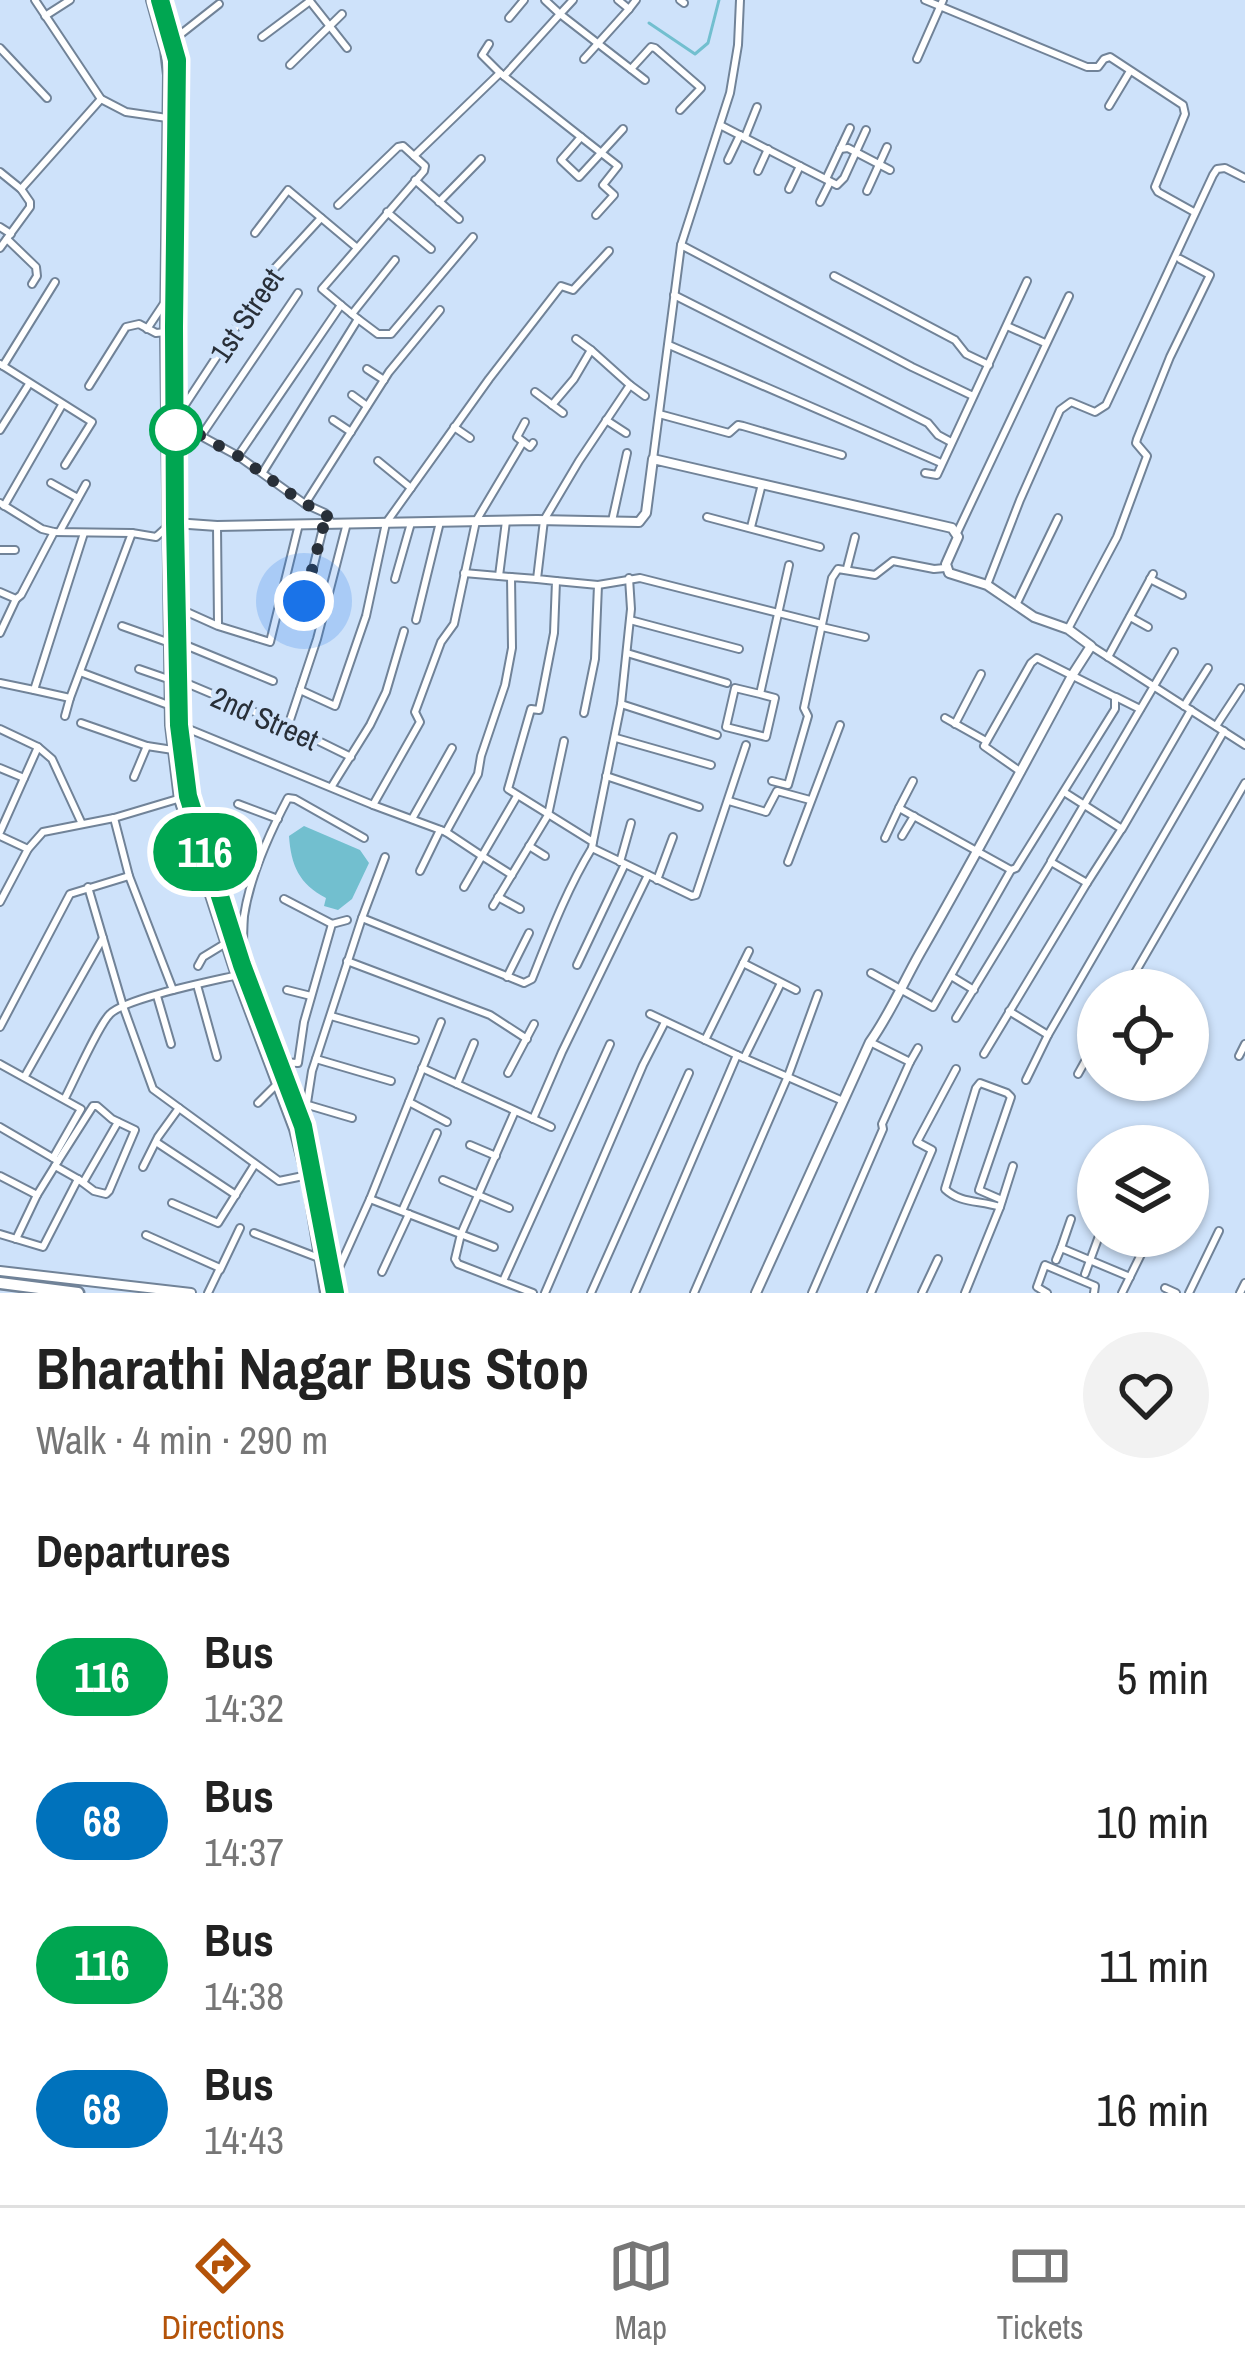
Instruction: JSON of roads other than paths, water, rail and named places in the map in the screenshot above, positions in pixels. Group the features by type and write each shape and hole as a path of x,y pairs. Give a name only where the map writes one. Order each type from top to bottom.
{"highway":[{"path":"0,1283 78,1293"}],"main road":[{"path":"156,0 177,60 166,299 172,417"},
{"path":"156,0 168,61 172,118 174,642 184,798 311,1175"},
{"path":"172,524 178,608 174,642"},
{"path":"175,680 173,750 184,798 226,943 242,971 303,1126 330,1287"}],"street":[{"path":"35,0 101,100 126,112 172,118"},
{"path":"45,16 70,0"},
{"path":"262,38 309,0 347,48"},
{"path":"509,18 524,0"},
{"path":"545,0 645,80"},
{"path":"414,156 502,75 573,0"},
{"path":"618,0 629,9"},
{"path":"584,59 636,0"},
{"path":"62,404 2,504 42,529 156,537 172,524 639,522 646,513 681,245 734,74 740,0"},
{"path":"925,0 942,3 1087,68 1098,68 1108,57 1186,108 1155,188 1195,212"},
{"path":"917,59 942,3"},
{"path":"172,41 219,4"},
{"path":"290,65 343,14"},
{"path":"489,44 482,53 502,75 618,166 603,185 614,195 596,214"},
{"path":"631,69 653,46 700,88 680,110"},
{"path":"0,49 46,98"},
{"path":"1109,106 1130,71"},
{"path":"22,189 101,100"},
{"path":"728,160 757,107"},
{"path":"721,125 837,185 866,130"},
{"path":"581,137 561,160 579,177 623,128"},
{"path":"820,202 850,128"},
{"path":"338,205 398,147 403,146 425,169 322,289 378,334 391,334 473,237"},
{"path":"867,190 887,147"},
{"path":"841,149 848,148 890,170"},
{"path":"758,171 768,149"},
{"path":"440,202 481,159"},
{"path":"789,189 800,166"},
{"path":"987,585 1060,410 1071,402 1095,412 1106,405 1217,170 1225,168 1245,178"},
{"path":"0,172 30,202 0,248"},
{"path":"415,180 459,219"},
{"path":"255,233 288,190 356,247"},
{"path":"387,212 431,249"},
{"name":"1st Street","path":"172,417 275,268 320,218"},
{"path":"0,227 36,267 32,284"},
{"path":"681,245 973,396"},
{"path":"300,690 335,706 366,616 386,523 561,286 573,290 609,251"},
{"path":"262,473 355,316 395,260"},
{"path":"1068,629 1117,537 1147,456 1137,439 1210,274 1180,260"},
{"path":"834,276 931,326 955,340 966,354 989,365"},
{"path":"925,473 937,475 1027,281"},
{"path":"55,282 2,365 92,422 64,465"},
{"path":"201,436 298,292"},
{"path":"674,295 928,423 951,442"},
{"path":"945,568 1069,296"},
{"path":"147,328 166,299"},
{"path":"238,456 341,305"},
{"path":"305,504 384,380 440,310"},
{"path":"89,386 125,327 139,324 156,333 166,332"},
{"path":"1007,326 1045,343"},
{"path":"576,339 645,396"},
{"path":"669,345 941,463"},
{"path":"552,405 591,350"},
{"path":"367,369 384,380"},
{"path":"0,430 29,384"},
{"path":"537,579 544,520 630,385"},
{"path":"535,392 563,413"},
{"path":"352,395 368,406"},
{"path":"659,414 729,433 743,426 842,455"},
{"path":"172,417 325,513 328,524 304,601"},
{"path":"333,420 350,431"},
{"path":"606,420 626,433"},
{"path":"525,422 517,437 530,447 533,443"},
{"path":"454,427 470,438"},
{"path":"373,805 420,722 415,712 441,642 454,624 476,521 523,442"},
{"path":"612,521 627,453"},
{"path":"653,459 952,528 957,533"},
{"path":"378,460 411,488"},
{"path":"51,483 78,498"},
{"path":"0,633 86,484"},
{"path":"751,527 762,484"},
{"path":"707,517 820,547"},
{"path":"1017,603 1058,518"},
{"path":"499,576 506,521"},
{"path":"416,620 440,522"},
{"path":"395,579 411,523"},
{"path":"178,608 270,642 299,524"},
{"path":"288,726 347,524"},
{"path":"217,526 218,626"},
{"path":"34,690 84,533"},
{"path":"65,716 132,533"},
{"path":"847,569 855,537"},
{"path":"0,550 15,550"},
{"path":"772,781 788,785 808,716 804,708 832,578 838,569 875,575 893,561 945,568"},
{"path":"760,694 789,565"},
{"path":"945,568 987,585 1034,617 1068,629 1245,745"},
{"path":"464,573 598,585 645,579 865,638"},
{"path":"420,871 478,774 512,648 511,577"},
{"path":"1108,657 1152,577 1182,595"},
{"path":"362,917 507,977 524,983 532,979 579,868 595,847 621,704 630,620 629,578"},
{"path":"556,580 546,681 539,710 531,709 508,789 622,863 696,895 746,745"},
{"path":"584,713 595,659 598,585"},
{"path":"0,592 16,599"},
{"path":"1130,616 1148,626"},
{"path":"630,620 740,650"},
{"path":"122,626 273,681"},
{"path":"332,786 386,692 404,631"},
{"path":"756,1293 870,1042 1091,646"},
{"path":"956,1018 1174,652"},
{"path":"626,653 727,682"},
{"path":"1021,772 984,746 1037,658 1140,709"},
{"path":"984,1054 1121,829 1208,668"},
{"name":"2nd Street","path":"139,669 288,726 351,757"},
{"path":"80,672 171,706"},
{"path":"955,724 981,674"},
{"path":"0,683 70,698"},
{"path":"735,688 760,694 776,698 766,737 726,727 735,688"},
{"path":"1026,1080 1241,688"},
{"path":"871,973 933,1007 1011,870 1115,709 1114,697"},
{"path":"621,704 717,735"},
{"path":"945,718 986,741"},
{"path":"81,723 173,750"},
{"path":"179,725 442,831 512,875"},
{"path":"788,862 840,725"},
{"path":"0,729 52,759 82,824"},
{"path":"615,738 711,765"},
{"path":"494,906 548,814 564,741"},
{"path":"134,777 147,746"},
{"path":"28,849 0,834 4,814 38,747"},
{"path":"412,819 452,748"},
{"path":"0,768 24,778"},
{"path":"606,776 699,807"},
{"path":"885,838 913,781"},
{"path":"1138,969 1245,783"},
{"path":"729,802 766,812 777,790 811,800"},
{"path":"1063,792 1121,829"},
{"path":"464,886 517,796"},
{"path":"0,902 28,849 44,832 184,798"},
{"path":"65,1098 109,1014 242,971 244,914 262,853 288,798 364,838"},
{"path":"238,804 278,819"},
{"path":"899,808 1011,870"},
{"path":"902,836 914,817"},
{"path":"114,818 129,876 173,991"},
{"path":"577,965 620,873 632,823"},
{"path":"657,880 673,837"},
{"path":"529,846 545,856"},
{"path":"303,1126 312,1071 385,857"},
{"path":"1051,862 1087,883"},
{"path":"533,1119 648,875"},
{"path":"0,1027 70,894 129,876"},
{"path":"88,887 153,1088 279,1181 311,1175"},
{"path":"498,897 520,909"},
{"path":"284,899 332,924 347,920"},
{"path":"278,1061 298,1064 332,924"},
{"path":"507,977 529,933"},
{"path":"24,1076 103,938"},
{"path":"199,966 203,957 226,943"},
{"path":"705,1040 749,951"},
{"path":"347,961 490,1015 527,1039"},
{"path":"743,963 796,990"},
{"path":"951,976 974,989"},
{"path":"635,1293 740,1056 781,983"},
{"path":"197,985 218,1057"},
{"path":"287,990 311,996"},
{"path":"694,1293 788,1076 818,994"},
{"path":"157,995 171,1044"},
{"path":"1009,1011 1048,1035"},
{"path":"650,1014 843,1101"},
{"path":"331,1016 415,1040"},
{"path":"330,1287 441,1022"},
{"path":"545,1293 665,1022"},
{"path":"508,1072 534,1024"},
{"path":"870,1042 910,1062"},
{"path":"456,1084 474,1043"},
{"path":"503,1281 610,1044"},
{"path":"1239,1056 1245,1044"},
{"path":"812,1293 918,1048"},
{"path":"316,1059 391,1081"},
{"path":"0,1064 81,1109 16,1239"},
{"path":"422,1068 550,1127"},
{"path":"871,1293 932,1150 917,1142 956,1069"},
{"path":"591,1293 689,1073"},
{"path":"258,1103 278,1083"},
{"path":"980,1083 1011,1097 979,1190 1001,1203 958,1200 945,1189 980,1083"},
{"path":"409,1102 447,1122"},
{"path":"308,1105 352,1118"},
{"path":"0,1127 101,1193 109,1191 136,1134 93,1106 55,1162"},
{"path":"143,1167 179,1108"},
{"path":"515,1111 454,1256 456,1262 533,1293"},
{"path":"0,1234 43,1248 118,1122"},
{"path":"382,1272 437,1133"},
{"path":"156,1142 236,1195"},
{"path":"470,1145 496,1156"},
{"path":"172,1203 218,1222 255,1164"},
{"path":"965,1293 1013,1166"},
{"path":"0,1176 37,1195"},
{"path":"443,1180 509,1208"},
{"path":"370,1198 494,1247"},
{"path":"1056,1260 1071,1219"},
{"path":"208,1293 240,1228"},
{"path":"1189,1293 1219,1231"},
{"path":"254,1233 324,1259"},
{"path":"146,1235 220,1270"},
{"path":"1061,1248 1130,1277"},
{"path":"1085,1274 1091,1257"},
{"path":"1122,1293 1140,1257"},
{"path":"922,1293 938,1259"},
{"path":"1047,1293 1037,1288 1046,1265 1095,1286 1094,1293"},
{"path":"0,1271 191,1293"},
{"path":"1240,1293 1245,1282"},
{"path":"1166,1288 1176,1293"}],"water":[{"path":"304,826 360,850 369,863 352,899 338,910 324,906 326,898 303,880 294,865 289,836"}],"waterway":[{"path":"649,23 695,54 708,43 719,0"}]}
